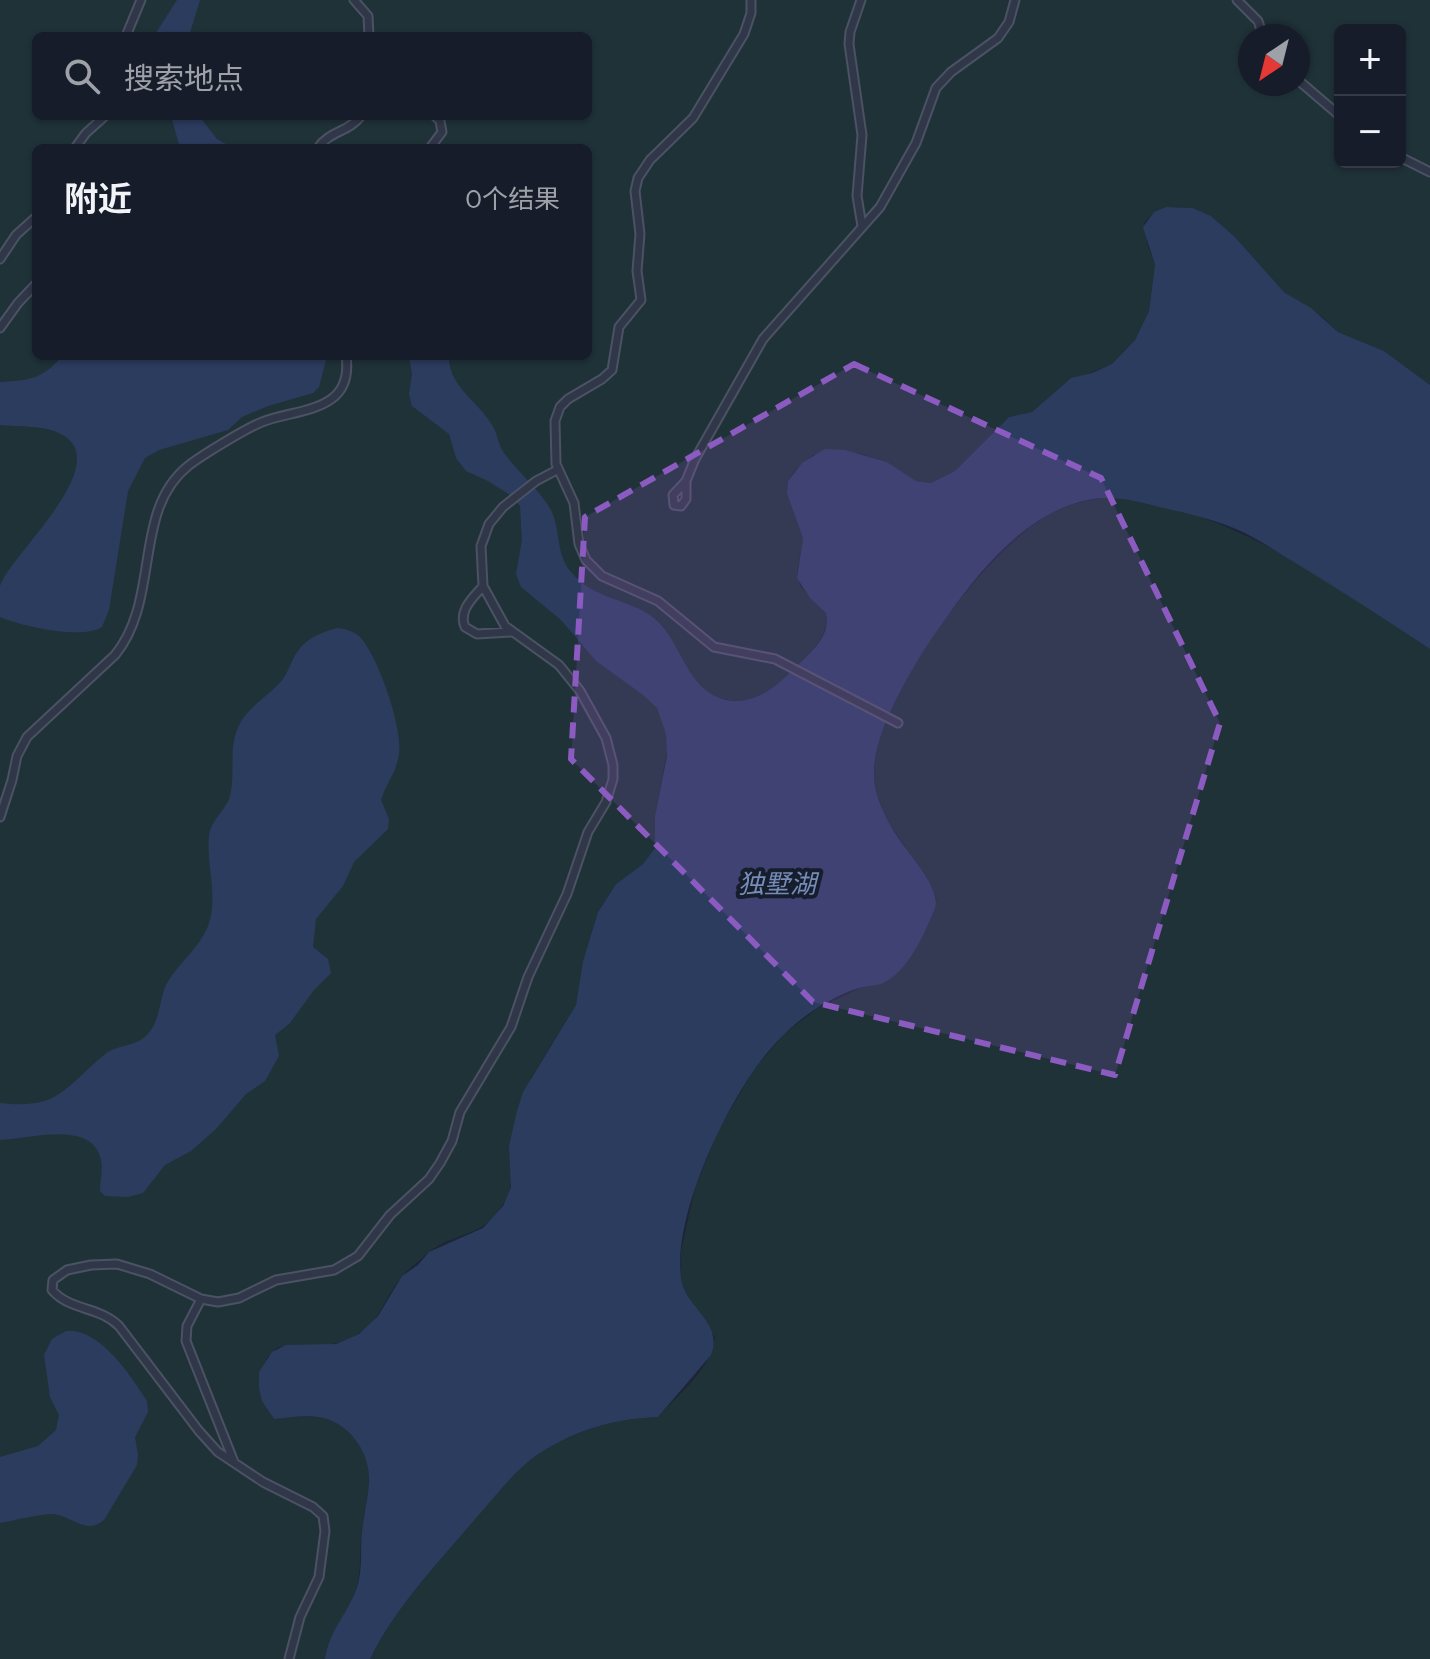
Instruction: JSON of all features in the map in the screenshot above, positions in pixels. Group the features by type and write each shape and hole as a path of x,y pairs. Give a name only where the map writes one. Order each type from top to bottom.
{"lane":[{"path":"128,32 141,0"},
{"path":"354,0 367,5 369,32"},
{"path":"751,0 751,13 744,34 693,118 650,160 638,178 635,191 640,234 637,271 641,300 619,327 612,370 598,382 570,397 558,411 554,434 557,470 574,503 583,555 595,571 658,601 714,647 762,655 784,664 894,722"},
{"path":"861,0 849,44 862,135 857,196 862,226"},
{"path":"686,481 708,433 763,339 887,196 909,158 936,88 951,72 998,38 1009,22 1015,0"},
{"path":"1237,0 1259,24"},
{"path":"1310,90 1334,111"},
{"path":"78,144 101,120"},
{"path":"321,144 329,135 357,120"},
{"path":"433,144 442,132 439,120"},
{"path":"1406,160 1430,172"},
{"path":"0,259 16,235 32,221"},
{"path":"0,328 32,288"},
{"path":"0,817 24,741 34,728 115,655 126,640 143,594 158,506 170,484 193,463 252,427 274,418 308,411 332,398 345,381 346,360"},
{"path":"289,1659 300,1617 319,1577 325,1518 313,1507 274,1489 235,1464 204,1438 114,1321 96,1311 69,1304 51,1287 57,1276 67,1270 117,1264 150,1274 213,1302 229,1301 276,1280 327,1272 355,1259 390,1215 424,1185 437,1168 452,1141 460,1112 511,1027 532,969 567,894 588,832 608,797 614,771 603,731 571,678 502,622 483,586 481,541 489,524 506,504 536,481 557,470"},
{"path":"483,586 463,611 465,627 477,634 512,632"},
{"path":"201,1299 187,1326 186,1342 235,1464"}],"highlighted area":[{"path":"854,364 1101,478 1220,723 1115,1075 813,1002 571,759 585,517"}],"shaded area":[{"path":"0,0 1430,0 1430,385 1384,351 1338,332 1322,317 1285,293 1234,236 1211,216 1193,208 1166,207 1154,212 1144,223 1155,265 1149,311 1135,340 1112,364 1065,383 1032,412 1009,417 955,471 931,483 916,481 887,462 859,453 813,455 795,470 788,481 787,494 803,538 797,573 800,586 826,613 821,638 801,664 775,686 747,700 720,698 668,745 655,816 655,848 643,864 616,884 598,912 583,961 576,1005 531,1078 509,1193 500,1209 481,1227 440,1245 411,1267 376,1317 356,1335 328,1345 278,1347 266,1359 273,1419 311,1416 332,1421 349,1432 361,1448 368,1466 357,1584 325,1659 0,1659"},
{"path":"1110,497 1154,503 1238,532 1318,575 1430,649 1430,1659 370,1659 392,1621 419,1585 505,1484 529,1461 551,1446 594,1427 658,1417 700,1371 715,1338 685,1291 680,1277 681,1251 695,1188 718,1131 753,1071 784,1034 818,1008 863,987 937,900 879,800 875,783 877,752 889,715 908,676 934,635 992,562 1047,516 1078,503"}],"water":[{"path":"177,0 200,0 190,32 157,32"},
{"path":"172,120 202,120 217,139 226,144 179,144"},
{"name":"独墅湖","path":"1166,207 1193,208 1211,216 1234,236 1285,293 1311,308 1338,332 1384,351 1430,385 1430,649 1243,532 1202,517 1138,502 1106,498 1073,504 1036,523 1003,549 974,581 926,648 901,689 876,752 874,779 880,804 895,833 928,880 936,900 926,929 907,962 891,979 862,987 824,1004 792,1027 770,1050 733,1104 695,1188 683,1235 681,1278 689,1298 712,1333 714,1343 711,1355 658,1417 594,1427 551,1446 529,1461 505,1484 419,1585 392,1621 370,1659 325,1659 330,1640 359,1580 368,1467 361,1448 349,1432 332,1421 311,1416 274,1419 262,1401 259,1372 272,1352 286,1345 336,1344 359,1334 378,1316 402,1276 418,1265 429,1252 483,1228 503,1206 511,1187 509,1146 523,1092 576,1005 583,961 598,912 616,884 643,864 655,848 655,816 667,756 666,734 657,708 596,661 561,620 521,587 516,574 522,540 520,506 513,497 466,471 456,458 449,434 412,406 410,360 449,360 458,385 486,416 504,453 551,510 560,549 571,572 591,589 655,619 672,640 693,676 712,695 726,700 747,700 766,692 783,679 815,648 826,628 826,613 810,598 797,578 803,538 787,494 788,481 802,463 825,449 845,450 887,462 916,481 931,483 955,471 1009,417 1032,412 1071,378 1112,364 1135,340 1149,311 1155,265 1143,227 1154,212"},
{"path":"58,360 326,360 319,387 313,393 268,406 242,417 228,430 159,450 145,458 128,491 109,610 102,627 81,632 36,628 0,617 0,586 55,510 69,487 76,466 75,448 61,434 39,428 0,425 0,382 34,377"},
{"path":"337,628 358,635 374,660 393,711 399,754 381,800 389,819 388,829 354,862 343,886 316,919 313,947 328,959 331,973 290,1023 275,1035 279,1056 265,1081 246,1094 216,1129 191,1151 165,1165 143,1193 128,1197 105,1196 100,1191 102,1164 96,1147 86,1139 73,1135 0,1140 0,1103 48,1100 69,1087 109,1051 143,1039 151,1030 166,985 208,926 212,904 209,836 212,825 229,799 234,741 240,724 250,709 283,679 301,647 316,636"},
{"path":"66,1331 79,1332 102,1345 123,1367 147,1401 148,1412 135,1437 137,1465 104,1520 97,1524 84,1525 51,1514 0,1523 0,1457 38,1446 56,1430 59,1415 50,1397 44,1355 52,1339"}]}
